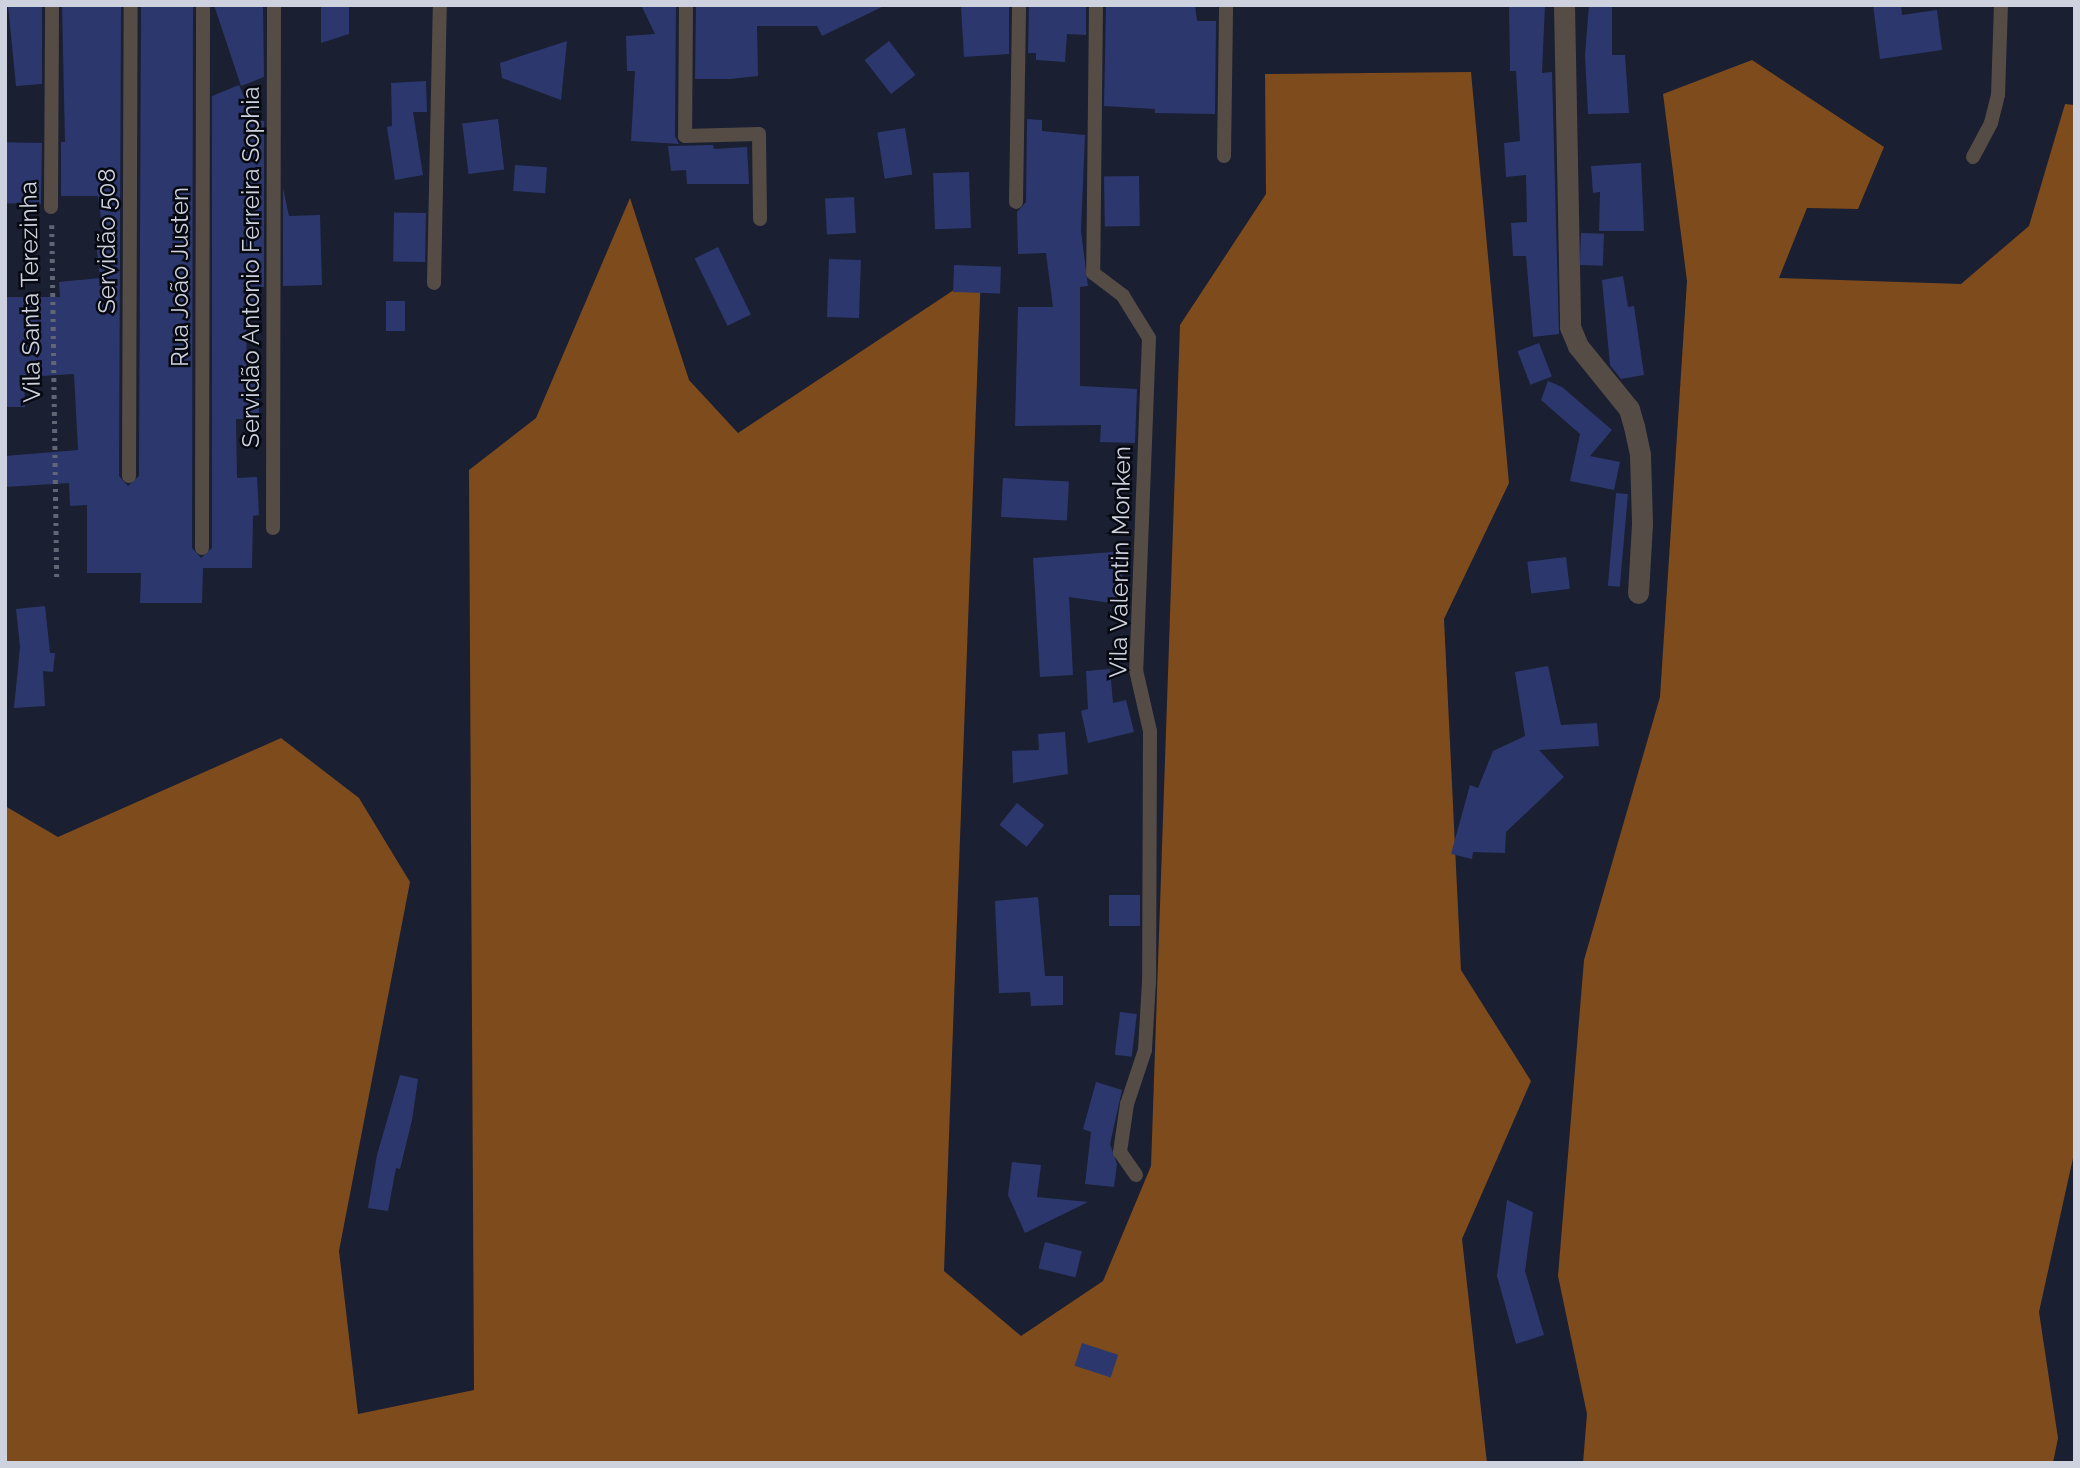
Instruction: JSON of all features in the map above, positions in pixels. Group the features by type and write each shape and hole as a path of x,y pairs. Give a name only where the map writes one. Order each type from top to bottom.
{"street":[{"path":"1564,5 1570,327 1578,346 1629,409 1634,426 1642,524 1638,593"}],"lane":[{"name":"Vila Santa Terezinha","path":"51,207 52,5"},
{"name":"Servidão 508","path":"130,476 131,5"},
{"name":"Rua João Justen","path":"202,548 203,5"},
{"name":"Servidão Antonio Ferreira Sophia","path":"273,528 274,5"},
{"path":"434,283 440,5"},
{"path":"686,5 685,136 760,134 760,219"},
{"path":"1016,202 1019,5"},
{"name":"Vila Valentin Monken","path":"1096,5 1093,273 1123,296 1149,338 1136,670 1150,731 1149,982 1145,1050 1127,1104 1120,1152 1136,1175"},
{"path":"1224,156 1226,5"},
{"path":"1973,157 1991,123 1998,95 2001,5"}],"path":[{"name":"Vila Santa Terezinha","path":"51,207 57,578"}],"shaded area":[{"path":"1752,60 1884,147 1858,209 1807,208 1779,278 1961,284 2029,226 2065,104 2075,105 2075,1149 2039,1312 2058,1438 2053,1463 1583,1463 1587,1414 1558,1276 1584,960 1660,697 1687,281 1663,94"},
{"path":"1471,72 1509,483 1444,619 1461,970 1531,1081 1462,1239 1487,1463 5,1463 5,806 58,837 281,738 359,798 410,882 339,1251 358,1414 474,1390 469,470 536,418 630,198 689,380 738,433 981,272 944,1271 1021,1336 1103,1281 1151,1166 1180,325 1266,194 1265,74"}],"building":[{"path":"8,5 42,5 42,84 16,86"},
{"path":"62,5 121,5 119,476 128,486 139,476 141,5 193,5 192,548 201,558 212,548 212,96 239,85 255,121 264,121 264,287 259,287 259,313 246,313 247,383 259,383 259,419 236,419 237,478 257,477 259,515 253,516 252,568 203,568 202,603 140,603 141,573 87,573 87,505 70,506 69,483 5,487 5,456 78,450 74,374 24,377 25,407 5,407 6,297 60,297 59,282 100,278 95,233 103,233 98,196 61,196 61,142 65,142"},
{"path":"214,5 263,5 264,77 241,86"},
{"path":"321,5 349,5 349,34 321,43"},
{"path":"641,5 676,5 675,136 679,144 631,141 635,71 627,71 626,36 655,34"},
{"path":"696,5 886,5 822,36 817,26 757,26 758,76 695,79"},
{"path":"1009,5 1009,54 964,57 961,7"},
{"path":"1029,5 1086,5 1086,35 1067,34 1065,62 1036,60 1036,53 1028,53"},
{"path":"1106,5 1195,5 1197,21 1216,21 1215,114 1155,113 1155,109 1104,106"},
{"path":"1509,5 1545,5 1542,73 1552,72 1559,334 1533,337 1526,256 1513,256 1511,223 1527,222 1526,175 1506,177 1504,143 1520,141 1516,71 1510,71"},
{"path":"1589,5 1612,5 1612,55 1625,55 1629,113 1588,114 1585,55"},
{"path":"1873,5 1901,5 1902,15 1937,10 1942,50 1880,59"},
{"path":"567,41 561,100 502,78 500,63"},
{"path":"889,41 915,75 891,94 865,60"},
{"path":"426,81 427,112 413,112 423,175 395,180 387,127 392,126 391,83"},
{"path":"498,119 504,170 468,174 462,123"},
{"path":"1027,119 1042,120 1042,131 1085,135 1081,231 1088,286 1080,287 1080,386 1137,389 1135,443 1100,442 1101,425 1015,426 1018,307 1053,307 1046,253 1018,254 1017,212 1026,202"},
{"path":"905,128 912,174 885,179 877,132"},
{"path":"5,142 42,143 41,204 5,203"},
{"path":"713,145 714,149 747,147 749,184 687,184 686,170 671,171 668,146"},
{"path":"1641,163 1644,231 1599,231 1600,192 1593,193 1591,166"},
{"path":"515,165 547,167 545,193 513,191"},
{"path":"969,172 971,228 935,229 933,173"},
{"path":"1139,176 1140,226 1105,227 1104,177"},
{"path":"283,188 289,216 320,215 322,285 283,286"},
{"path":"854,197 856,233 827,234 825,199"},
{"path":"394,212 426,213 425,262 393,261"},
{"path":"1581,233 1604,234 1603,266 1580,265"},
{"path":"718,247 751,314 728,326 695,258"},
{"path":"829,259 861,260 859,318 827,317"},
{"path":"954,265 1001,267 1000,294 953,292"},
{"path":"1623,276 1628,307 1634,306 1644,375 1621,379 1610,365 1602,280"},
{"path":"386,301 405,301 405,331 386,331"},
{"path":"1539,343 1552,377 1530,385 1518,351"},
{"path":"1548,381 1562,387 1612,430 1590,456 1620,462 1614,490 1570,481 1580,434 1541,400"},
{"path":"1003,478 1069,481 1067,520 1001,517"},
{"path":"1616,493 1628,494 1620,587 1608,586"},
{"path":"1126,551 1118,604 1069,597 1073,675 1040,677 1033,558"},
{"path":"1566,557 1570,589 1531,594 1527,562"},
{"path":"45,606 50,653 55,653 53,672 43,671 45,706 14,708 20,647 16,609"},
{"path":"1548,666 1561,725 1597,723 1599,746 1539,750 1564,777 1506,832 1505,853 1473,852 1472,859 1451,854 1470,785 1478,788 1493,751 1525,736 1515,672"},
{"path":"1110,669 1113,703 1126,700 1134,732 1088,743 1081,711 1088,709 1086,671"},
{"path":"1065,732 1068,774 1013,783 1012,751 1039,750 1038,734"},
{"path":"1017,803 1044,825 1027,847 999,825"},
{"path":"1109,895 1140,895 1140,926 1109,926"},
{"path":"1038,897 1045,976 1063,976 1063,1005 1031,1006 1030,992 999,993 995,901"},
{"path":"1120,1012 1137,1014 1132,1057 1115,1055"},
{"path":"400,1075 418,1079 412,1120 400,1169 396,1168 388,1211 368,1208 377,1155"},
{"path":"1096,1082 1122,1090 1110,1144 1117,1164 1114,1187 1085,1184 1091,1132 1083,1129"},
{"path":"1012,1162 1041,1165 1037,1197 1088,1202 1025,1233 1008,1195"},
{"path":"1507,1200 1533,1212 1525,1271 1544,1335 1516,1344 1497,1276"},
{"path":"1045,1242 1082,1251 1075,1277 1038,1268"},
{"path":"1082,1343 1118,1355 1111,1378 1075,1366"}]}
